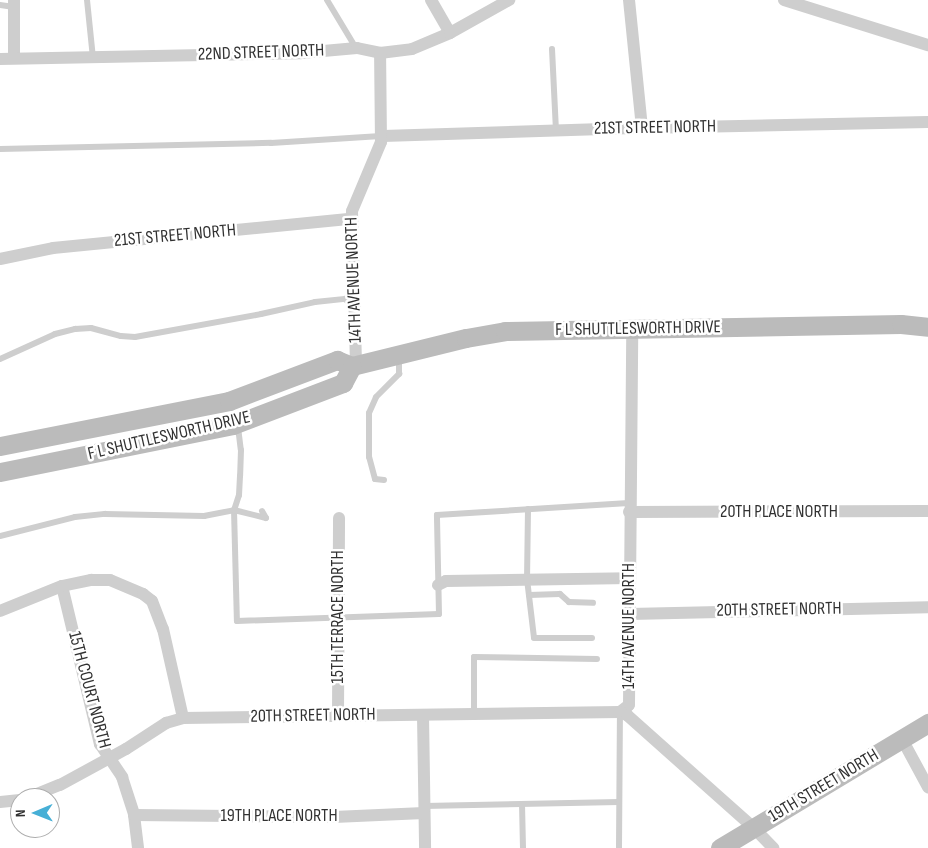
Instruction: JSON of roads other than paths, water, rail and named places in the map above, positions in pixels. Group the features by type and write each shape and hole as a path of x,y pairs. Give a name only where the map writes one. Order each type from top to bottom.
{"main road":[{"name":"F L SHUTTLESWORTH DRIVE","path":"0,446 229,401 337,360 354,365 466,338 504,332 901,324 928,327"},
{"name":"F L SHUTTLESWORTH DRIVE","path":"0,472 179,437 238,423 343,383 354,365"},
{"name":"19TH STREET NORTH","path":"720,848 928,723"}],"street":[{"path":"431,0 450,33"},
{"name":"22ND STREET NORTH","path":"0,59 300,53 356,48 380,53 412,48 450,33 509,0"},
{"path":"629,0 642,128"},
{"path":"784,0 928,45"},
{"path":"14,4 14,58"},
{"name":"14TH AVENUE NORTH","path":"354,365 351,219 356,197 376,158 383,136 380,53"},
{"name":"21ST STREET NORTH","path":"383,136 556,130 928,122"},
{"name":"21ST STREET NORTH","path":"0,259 53,248 351,219"},
{"name":"14TH AVENUE NORTH","path":"632,328 629,508 629,705 620,712 627,715 754,828 773,848"},
{"name":"20TH PLACE NORTH","path":"629,508 928,512"},
{"name":"15TH TERRACE NORTH","path":"338,518 338,716"},
{"path":"438,585 446,581 629,578"},
{"path":"0,611 62,586 91,580 110,580 126,585 152,601 163,629 183,718"},
{"name":"15TH COURT NORTH","path":"62,586 100,744 108,759 122,777 134,815 138,848"},
{"name":"20TH STREET NORTH","path":"630,614 928,607"},
{"name":"20TH STREET NORTH","path":"52,788 108,759 166,724 183,718 620,712"},
{"path":"423,715 425,848"},
{"path":"902,739 928,787"},
{"name":"19TH PLACE NORTH","path":"134,815 334,816 424,810"}],"lane":[{"path":"87,0 93,58"},
{"path":"327,0 356,48"},
{"path":"0,5 14,4"},
{"path":"552,48 556,130"},
{"path":"0,149 271,143 383,136"},
{"path":"0,359 55,334 75,329 91,328 121,336 135,336 261,314 315,302 345,299 354,308"},
{"path":"384,480 375,479 369,458 369,413 376,397 399,374 399,355"},
{"path":"238,423 241,450 240,476 234,510 237,621 438,614 437,515 528,509 629,508"},
{"path":"528,509 527,579 534,638 592,638"},
{"path":"0,536 75,517 105,514 204,516 234,510 266,518 262,511"},
{"path":"529,594 560,594 569,602 593,603"},
{"path":"474,714 474,658 597,659"},
{"path":"619,848 620,712"},
{"path":"424,810 522,804 619,802"},
{"path":"522,804 523,848"}]}
